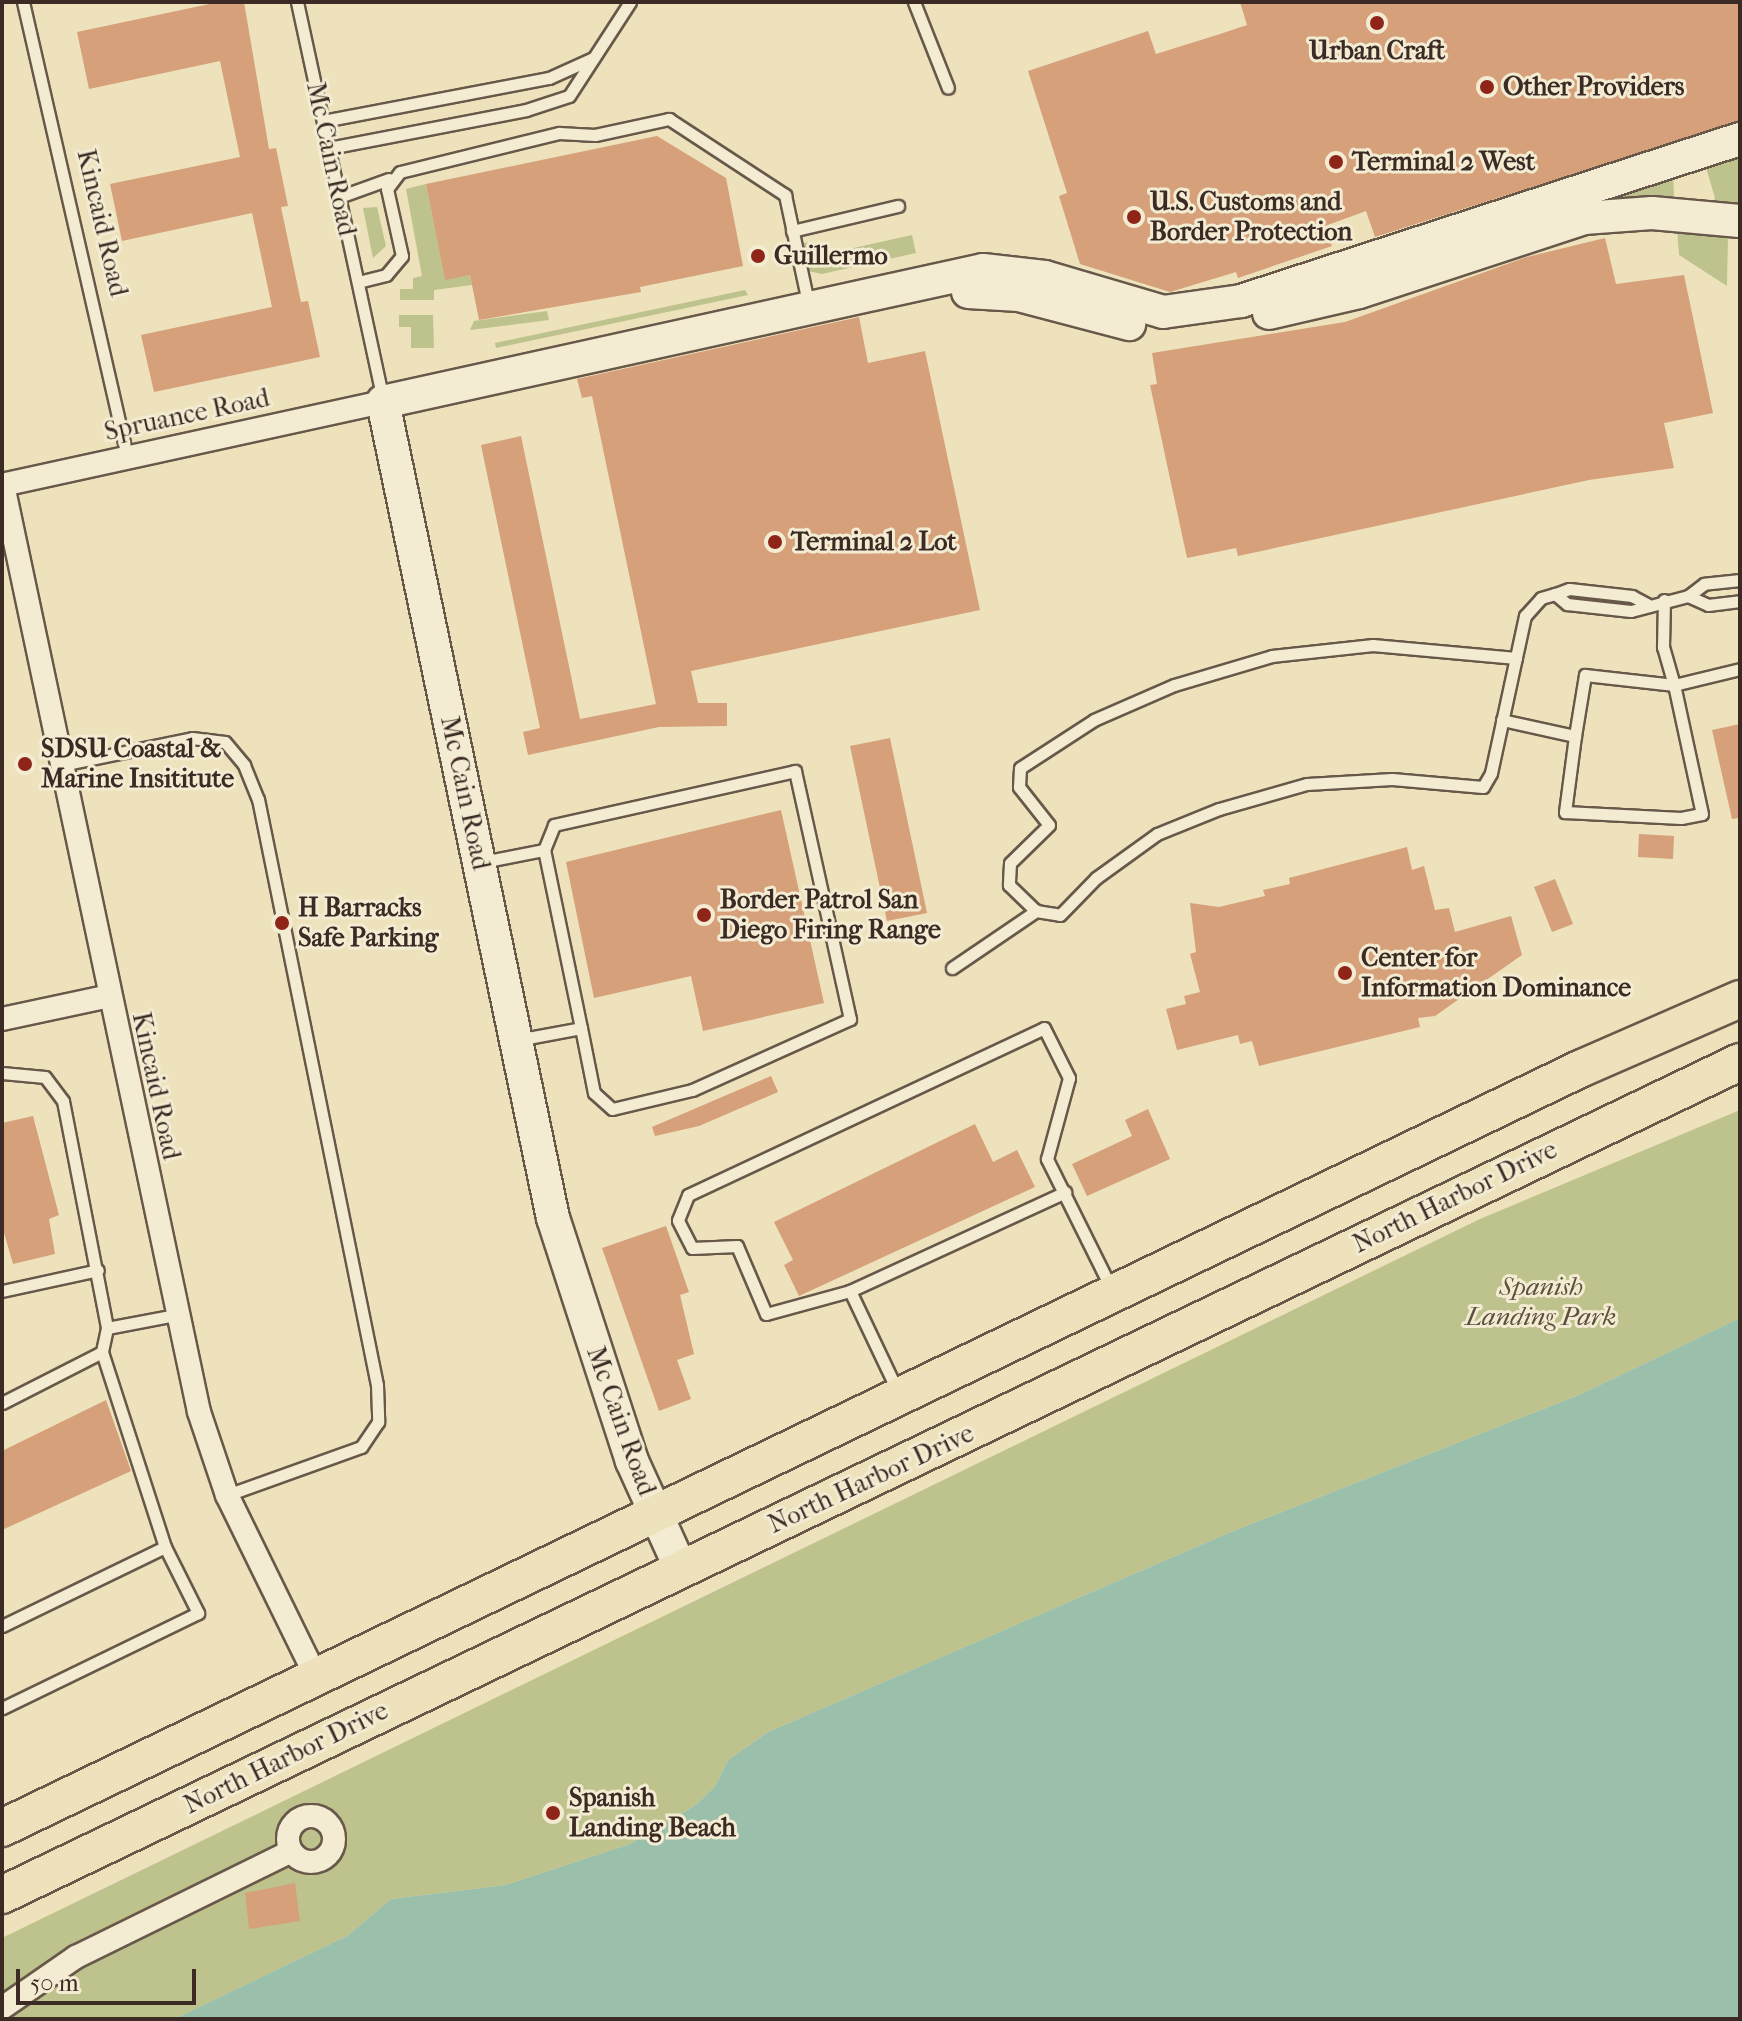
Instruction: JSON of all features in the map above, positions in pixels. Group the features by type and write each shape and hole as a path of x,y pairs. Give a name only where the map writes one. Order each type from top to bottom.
{"main road":[{"path":"383,402 815,306 1000,270 1045,277 1163,312 1205,307 1323,276 1740,139"},
{"path":"815,306 901,303 998,291 1178,332 1359,292 1558,225 1631,213 1740,221"},
{"name":"Mc Cain Road","path":"383,402 516,1040 573,1289 632,1461 681,1569"},
{"path":"2,1828 1582,1068 1740,999"},
{"name":"North Harbor Drive","path":"2,1895 1740,1062"}],"street":[{"name":"Spruance Road","path":"2,485 383,402"},
{"name":"Kincaid Road","path":"2,485 175,1315 199,1412 227,1495 317,1679"},
{"path":"2,1019 109,996"},
{"path":"2,2008 76,1957 289,1852"}],"lane":[{"name":"Kincaid Road","path":"23,2 127,456"},
{"name":"Mc Cain Road","path":"297,2 383,402"},
{"path":"329,148 551,104 569,96 630,2"},
{"path":"914,2 948,88"},
{"path":"323,121 549,78 573,71 597,55"},
{"path":"339,197 400,172 559,133 595,135 669,119 777,186 785,195 792,231 815,306"},
{"path":"358,282 386,275 402,256 387,189 389,179"},
{"path":"792,231 898,206"},
{"path":"1516,658 1373,645 1272,656 1174,685 1094,720 1020,768 1019,787 1049,825 1010,863 1005,874 1009,885 1036,911 1060,915 1096,878 1157,834 1307,784 1392,779 1483,787 1491,773 1516,658 1532,605 1569,589 1632,596 1647,604 1688,596 1704,584 1740,580"},
{"path":"1688,596 1708,605 1740,601"},
{"path":"1664,600 1663,647 1674,685 1702,814 1681,818 1565,812 1585,675 1674,685 1740,669"},
{"path":"1502,720 1575,736"},
{"path":"61,765 192,738 225,742 244,765 258,799 377,1385 378,1422 361,1447 227,1495"},
{"path":"795,771 850,1019 692,1090 612,1109 594,1093 544,850 554,825 795,771"},
{"path":"479,863 544,850"},
{"path":"952,968 1036,911"},
{"path":"516,1040 581,1028"},
{"path":"1065,1192 850,1291 766,1314 737,1246 692,1248 678,1220 688,1195 1044,1028 1069,1078 1047,1159 1065,1192 1113,1293"},
{"path":"2,1073 45,1077 63,1101 98,1270 107,1328 102,1352 165,1547 198,1613 2,1708"},
{"path":"2,1291 98,1270"},
{"path":"850,1291 900,1396"},
{"path":"107,1328 175,1315"},
{"path":"2,1403 102,1352"},
{"path":"2,1626 165,1547"}],"green space":[{"path":"1740,152 1740,207 1728,236 1727,286 1679,255 1677,227 1710,210 1715,198 1705,164"},
{"path":"1673,174 1674,196 1588,215 1583,197"},
{"path":"426,184 445,279 470,275 472,285 434,290 434,300 400,300 400,289 413,289 413,278 422,276 406,189"},
{"path":"377,207 386,246 373,258 363,208"},
{"path":"912,235 916,253 822,274 808,271 801,244 809,242 813,257"},
{"path":"745,290 748,295 496,348 495,343"},
{"path":"547,311 549,320 470,330 474,321"},
{"path":"399,315 433,315 434,348 411,348 411,327 399,327"},
{"name":"Spanish Landing Park","path":"1740,1110 1740,1318 1579,1395 1231,1532 768,1732 728,1760 715,1786 696,1805 630,1844 506,1885 391,1899 347,1936 174,2019 2,2019 2,1938 1480,1219"}],"shaded area":[{"path":"1740,1318 1740,2019 174,2019 347,1936 391,1899 506,1885 630,1844 696,1805 715,1786 728,1760 768,1732 1231,1532 1579,1395"}],"building":[{"path":"219,2 244,2 269,149 276,148 288,206 281,207 301,302 308,301 320,357 154,392 141,335 272,307 252,213 122,241 110,184 240,157 220,61 89,89 77,32"},
{"name":"Terminal 2 West","path":"1240,2 1740,2 1740,121 1375,237 1366,211 1325,226 1332,246 1238,278 1236,272 1170,292 1080,264 1059,196 1067,193 1028,71 1148,31 1156,54 1220,34 1247,25"},
{"path":"657,136 726,178 743,266 640,287 641,292 479,320 470,275 445,280 426,184"},
{"path":"1605,238 1616,284 1684,275 1713,413 1664,423 1674,468 1589,480 1238,556 1236,548 1187,558 1150,385 1157,384 1152,353 1345,322 1527,257"},
{"path":"859,317 868,363 925,351 980,610 691,671 698,703 727,703 727,726 659,727 528,755 523,732 540,728 481,445 521,436 580,719 656,704 592,396 582,398 577,379"},
{"path":"1740,724 1740,818 1732,819 1712,730"},
{"path":"890,738 927,913 887,921 850,746"},
{"name":"Border Patrol San Diego Firing Range","path":"781,810 824,1003 703,1031 691,976 594,998 566,862"},
{"path":"1639,834 1674,836 1673,859 1638,857"},
{"name":"Center for Information Dominance","path":"1407,847 1412,870 1424,866 1435,910 1449,908 1455,932 1511,916 1522,955 1435,1016 1418,1018 1420,1027 1259,1066 1252,1041 1240,1044 1238,1035 1177,1050 1166,1009 1186,1004 1184,996 1200,992 1190,954 1196,952 1190,903 1219,907 1265,896 1263,890 1290,884 1289,878"},
{"path":"1555,879 1573,924 1552,932 1534,887"},
{"path":"771,1076 778,1092 699,1126 655,1136 652,1127"},
{"path":"1148,1109 1170,1159 1087,1196 1072,1164 1132,1136 1125,1120"},
{"path":"33,1116 59,1215 49,1219 55,1254 13,1264 2,1226 2,1123"},
{"path":"975,1124 993,1162 1017,1150 1035,1187 799,1296 784,1265 793,1260 774,1222"},
{"path":"666,1226 689,1292 680,1295 694,1354 677,1360 691,1399 659,1411 602,1248"},
{"path":"106,1400 131,1471 2,1530 2,1451"},
{"path":"295,1883 300,1921 249,1929 245,1893"}],"place":[{"name":"Urban Craft","path":"1377,23"},
{"name":"Other Providers","path":"1487,87"},
{"name":"Terminal 2 West","path":"1336,162"},
{"name":"U.S. Customs and Border Protection","path":"1134,217"},
{"name":"Guillermo","path":"758,256"},
{"name":"Terminal 2 Lot","path":"775,542"},
{"name":"SDSU Coastal & Marine Insititute","path":"25,764"},
{"name":"Border Patrol San Diego Firing Range","path":"704,915"},
{"name":"H Barracks Safe Parking","path":"282,923"},
{"name":"Center for Information Dominance","path":"1345,973"},
{"name":"Spanish Landing Beach","path":"553,1813"}]}
